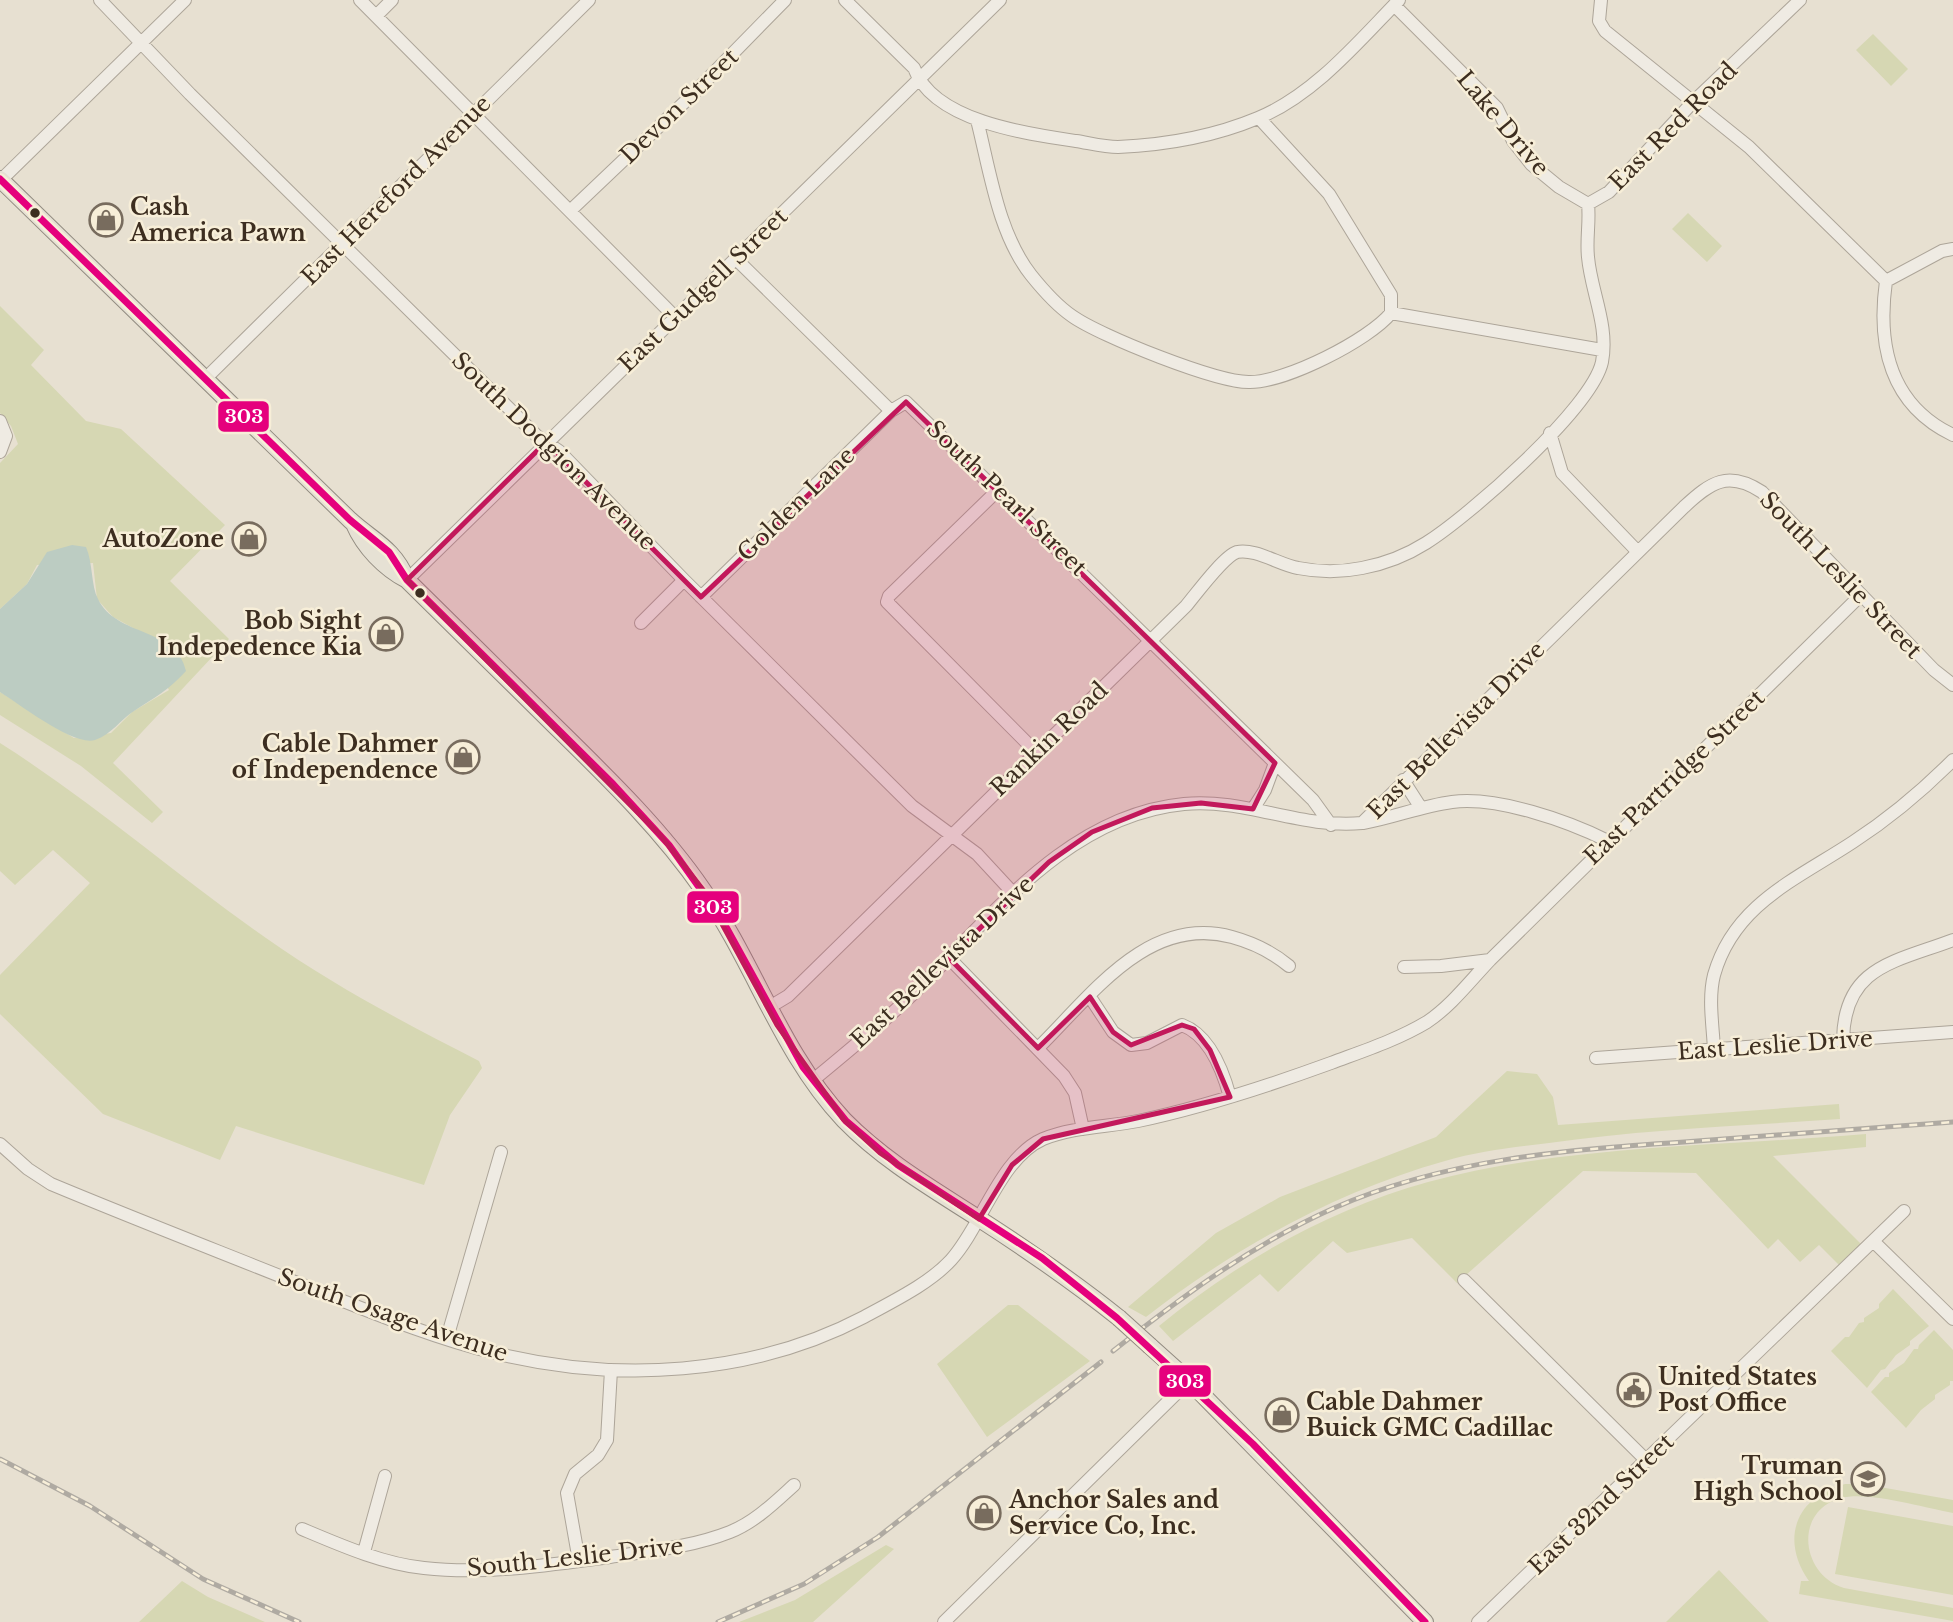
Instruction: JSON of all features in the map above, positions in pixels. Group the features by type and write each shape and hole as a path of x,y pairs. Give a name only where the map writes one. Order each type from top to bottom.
{"main road":[{"path":"0,179 354,524 375,537 400,564 407,580 623,793 704,891 812,1082 844,1120 880,1153 1064,1274 1119,1318 1189,1381 1425,1622"}],"street":[{"name":"South Dodgion Avenue","path":"100,0 342,244 546,442 559,451 684,580 912,806 976,854 1014,894"},
{"path":"0,179 186,0"},
{"path":"360,0 675,317"},
{"path":"376,16 392,0"},
{"name":"East Hereford Avenue","path":"204,380 589,0"},
{"name":"Devon Street","path":"571,210 691,96 785,0"},
{"path":"845,0 914,68 918,80 947,104 977,120 1045,137 1115,147 1192,137 1259,118 1307,88 1397,2"},
{"name":"East Gudgell Street","path":"407,580 1000,0"},
{"path":"1601,0 1599,21 1605,31 1749,147 1886,281"},
{"name":"East Red Road","path":"1237,552 1248,552 1300,568 1358,569 1410,552 1445,530 1487,496 1591,388 1600,367 1601,314 1588,258 1588,204 1609,192 1693,102 1801,0"},
{"name":"Lake Drive","path":"1397,2 1497,108 1513,141 1531,164 1559,187 1588,204"},
{"path":"977,120 992,183 1014,251 1051,299 1071,316 1095,329 1217,377 1251,382 1280,376 1324,357 1382,325 1391,313 1391,295 1329,194 1259,118"},
{"path":"1886,281 1942,251 1953,248"},
{"path":"736,258 891,411"},
{"path":"1886,281 1882,312 1884,347 1900,389 1931,424 1953,435"},
{"path":"1391,313 1602,350"},
{"name":"South Pearl Street","path":"891,411 901,402 909,403 1152,639 1313,800 1331,825"},
{"name":"Golden Lane","path":"701,597 891,411"},
{"path":"0,421 6,436 0,452"},
{"path":"1550,433 1562,473 1638,552"},
{"name":"South Leslie Street","path":"1722,481 1738,480 1762,492 1934,670 1953,685"},
{"name":"East Bellevista Drive","path":"812,1082 888,1018 1049,862 1092,832 1119,818 1152,808 1185,804 1253,809 1318,825 1362,823 1701,492 1722,481"},
{"path":"998,490 889,596 887,602 1035,751"},
{"path":"1232,539 1237,552"},
{"name":"Rankin Road","path":"768,1008 788,996 1237,552"},
{"path":"641,623 684,580"},
{"name":"East Partridge Street","path":"979,1219 1012,1165 1043,1139 1083,1129 1136,1121 1230,1097 1290,1078 1402,1035 1447,1006 1608,841 1861,595"},
{"path":"1714,1050 1711,996 1714,976 1725,946 1742,920 1773,891 1895,812 1953,760"},
{"path":"1253,809 1265,790 1275,763"},
{"path":"1404,780 1422,808"},
{"path":"1362,823 1455,801 1493,804 1569,822 1608,841"},
{"path":"1038,1048 1147,947 1184,934 1216,933 1262,946 1289,966"},
{"path":"1843,1040 1848,1003 1862,982 1878,970 1953,940"},
{"path":"949,958 1038,1048 1076,1093 1083,1129"},
{"path":"1404,967 1490,960"},
{"path":"1090,997 1113,1032 1131,1045 1147,1044 1182,1025 1194,1030 1210,1050 1230,1097"},
{"name":"East Leslie Drive","path":"1596,1058 1953,1032"},
{"name":"South Osage Avenue","path":"0,1144 51,1184 359,1307 447,1338 534,1362 611,1370 665,1370 715,1365 800,1343 860,1319 910,1291 948,1264 979,1219"},
{"path":"447,1338 501,1152"},
{"name":"East 32nd Street","path":"1478,1622 1904,1211"},
{"path":"1873,1241 1953,1318"},
{"path":"1464,1280 1647,1461"},
{"path":"579,1561 567,1493 575,1474 598,1455 607,1440 611,1370"},
{"path":"944,1622 1189,1381"},
{"path":"364,1552 385,1476"},
{"name":"South Leslie Drive","path":"302,1530 364,1552 422,1568 481,1572 670,1549 731,1532 761,1515 794,1485"}],"highlighted area":[{"path":"906,402 1275,763 1253,809 1201,803 1152,808 1092,832 1049,862 949,958 1038,1048 1090,997 1113,1032 1131,1045 1182,1025 1194,1029 1210,1050 1230,1097 1043,1139 1012,1165 979,1219 880,1153 844,1120 777,1025 704,891 661,836 407,580 546,442 701,597"}],"green space":[{"path":"1873,34 1908,69 1891,86 1856,50"},
{"path":"1688,213 1722,246 1707,262 1672,229"},
{"path":"0,306 44,350 31,365 86,421 121,429 225,525 170,581 229,639 113,763 163,812 152,823 81,766 0,715 0,692 74,738 111,733 132,712 169,690 133,628 113,617 97,599 93,563 37,565 27,584 0,609 0,463 18,444 11,426 0,413"},
{"path":"0,743 68,790 292,956 370,1003 479,1061 482,1068 450,1115 424,1185 236,1126 220,1160 103,1114 0,1014 0,975 90,883 53,850 15,885 0,871"},
{"path":"1507,1071 1537,1074 1553,1097 1558,1125 1839,1104 1840,1119 1622,1134 1510,1148 1458,1158 1365,1189 1288,1224 1215,1267 1146,1317 1128,1307 1216,1233 1280,1197 1436,1137"},
{"path":"1866,1134 1866,1147 1773,1156 1861,1244 1839,1265 1819,1245 1800,1262 1778,1239 1768,1249 1696,1173 1583,1171 1457,1283 1412,1238 1347,1253 1333,1241 1278,1292 1260,1274 1173,1341 1159,1326 1220,1280 1286,1240 1356,1207 1428,1182 1480,1170 1589,1154"},
{"path":"1893,1289 1929,1326 1881,1370 1867,1388 1831,1351 1845,1337 1849,1337 1859,1323 1864,1322 1864,1318 1879,1308 1879,1304"},
{"path":"1008,1305 1018,1305 1090,1361 987,1437 937,1364"},
{"path":"1934,1330 1953,1350 1953,1381 1935,1395 1935,1399 1921,1410 1906,1428 1871,1392 1885,1377 1889,1377 1889,1373 1904,1363"},
{"path":"1845,1484 1863,1484 1953,1500 1953,1513 1881,1498 1841,1498 1826,1505 1815,1516 1808,1543 1811,1557 1830,1581 1844,1588 1953,1608 1953,1621 1799,1594 1801,1581 1809,1581 1795,1550 1797,1522 1814,1499"},
{"path":"1848,1507 1953,1526 1953,1595 1835,1574"},
{"path":"886,1545 894,1549 813,1622 739,1622 795,1600"},
{"path":"1719,1570 1769,1622 1666,1622"},
{"path":"182,1581 208,1597 265,1622 139,1622"}],"shaded area":[{"path":"72,545 86,547 96,594 107,611 118,620 171,647 180,657 186,671 168,688 95,740 74,737 61,731 0,692 0,609 27,584 47,552"}],"railway":[{"path":"1113,1351 1192,1291 1274,1238 1334,1208 1419,1178 1550,1153 1953,1122"},
{"path":"718,1622 804,1584 878,1537 1101,1362"},
{"path":"0,1459 90,1506 203,1579 299,1622"}],"transit line":[{"name":"303","path":"0,179 350,520 389,552 407,580 613,784 669,845 721,918 803,1067 846,1121 898,1165 1042,1258 1117,1318 1253,1444 1425,1622"}],"place":[{"name":"Cash America Pawn","path":"106,220"},
{"name":"AutoZone","path":"249,539"},
{"name":"Bob Sight Indepedence Kia","path":"386,634"},
{"name":"Cable Dahmer of Independence","path":"463,757"},
{"name":"United States Post Office","path":"1634,1390"},
{"name":"Cable Dahmer Buick GMC Cadillac","path":"1282,1415"},
{"name":"Truman High School","path":"1868,1479"},
{"name":"Anchor Sales and Service Co, Inc.","path":"984,1513"}]}
